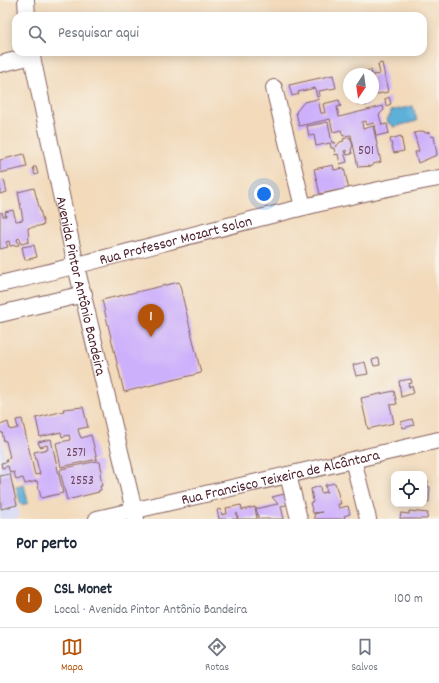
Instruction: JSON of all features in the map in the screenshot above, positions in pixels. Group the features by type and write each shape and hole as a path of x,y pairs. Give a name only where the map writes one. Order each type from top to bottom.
{"street":[{"path":"26,0 28,12"},
{"path":"0,64 26,56"},
{"name":"Avenida Pintor Antônio Bandeira","path":"32,56 76,266 84,294 135,515"},
{"path":"274,88 304,207"},
{"name":"Rua Professor Mozart Solon","path":"0,284 76,266 304,207 385,188 439,178"},
{"path":"0,314 84,294"},
{"name":"Rua Francisco Teixeira de Alcântara","path":"97,519 135,515 288,475 439,440"},
{"path":"353,460 368,519"},
{"path":"288,475 299,519"}],"shaded area":[{"path":"0,431 20,517 10,519 0,519"}],"water":[{"path":"413,106 417,121 393,127 392,124 388,123 387,119 391,114 390,111"},
{"path":"24,485 28,503 21,505 16,487"}],"building":[{"path":"382,63 388,92 379,94 380,74 378,64"},
{"path":"333,75 336,88 319,91 320,96 317,97 315,88 298,92 299,94 292,96 289,85"},
{"path":"389,97 391,104 386,106 385,99"},
{"path":"318,99 321,113 325,113 323,104 339,100 341,106 337,107 339,117 383,106 384,110 379,115 382,125 387,124 389,133 376,136 374,123 366,125 366,121 362,122 363,129 373,126 381,162 373,164 373,166 358,167 351,135 343,136 341,130 333,132 330,119 299,126 296,112 304,102"},
{"path":"328,122 332,143 335,142 336,147 340,142 344,141 343,139 350,137 353,146 351,149 352,154 347,155 346,150 344,151 347,162 340,164 338,154 335,155 334,148 331,148 330,143 316,146 314,135 309,136 307,126"},
{"path":"424,131 425,133 430,132 431,137 434,136 437,155 418,163 415,152 419,151 414,133"},
{"path":"401,136 404,151 394,153 390,139"},
{"path":"24,154 27,167 0,173 0,160"},
{"path":"333,165 334,170 344,168 349,190 340,192 339,190 320,194 314,169"},
{"path":"33,167 36,167 38,174 35,175"},
{"path":"4,180 7,192 0,194 0,181"},
{"path":"34,188 44,225 28,228 29,242 21,244 20,238 17,239 19,245 10,246 9,241 6,242 8,247 0,249 0,213 2,212 3,216 6,216 5,212 13,210 16,221 23,220 18,192"},
{"path":"34,245 37,257 25,260 22,247"},
{"path":"179,282 201,373 124,392 102,300"},
{"path":"379,358 380,365 374,366 372,360"},
{"path":"365,362 368,374 356,376 353,365"},
{"path":"411,379 412,383 408,384 409,387 412,386 414,393 401,397 399,381"},
{"path":"394,391 397,404 390,405 394,423 368,429 361,398"},
{"path":"83,407 88,427 78,429 79,433 81,438 91,435 97,459 61,467 56,443 70,440 69,435 62,437 61,432 40,437 36,418 64,411 63,409"},
{"path":"22,419 35,475 40,474 34,452 48,449 47,445 40,447 38,442 51,439 63,493 41,498 37,481 25,484 23,478 16,480 14,472 10,473 8,466 2,468 1,463 7,462 6,459 10,458 6,441 4,441 2,432 0,433 0,425 8,422 10,430 18,428 16,420"},
{"path":"412,419 414,425 403,428 401,422"},
{"path":"97,461 100,462 102,472 100,473 102,486 100,486 101,490 98,491 99,492 67,500 60,471 61,469"},
{"path":"10,474 17,505 1,509 0,476"},
{"path":"335,483 341,504 338,504 339,508 348,506 350,514 344,516 345,519 315,519 314,514 322,512 313,513 310,503 313,502 311,489 320,486 321,493 327,492 325,485"},
{"path":"427,486 430,487 429,502 427,502"},
{"path":"297,491 295,503 281,506 284,519 259,519 256,509 277,504 279,505 272,497"},
{"path":"241,505 242,510 255,507 257,519 238,519 237,513 237,519 219,519 217,510 221,509 222,515 227,514 226,508"},
{"path":"409,511 428,513 427,519 400,519 401,513 409,514"}],"place":[{"name":"CSL Monet","path":"151,337"}]}
